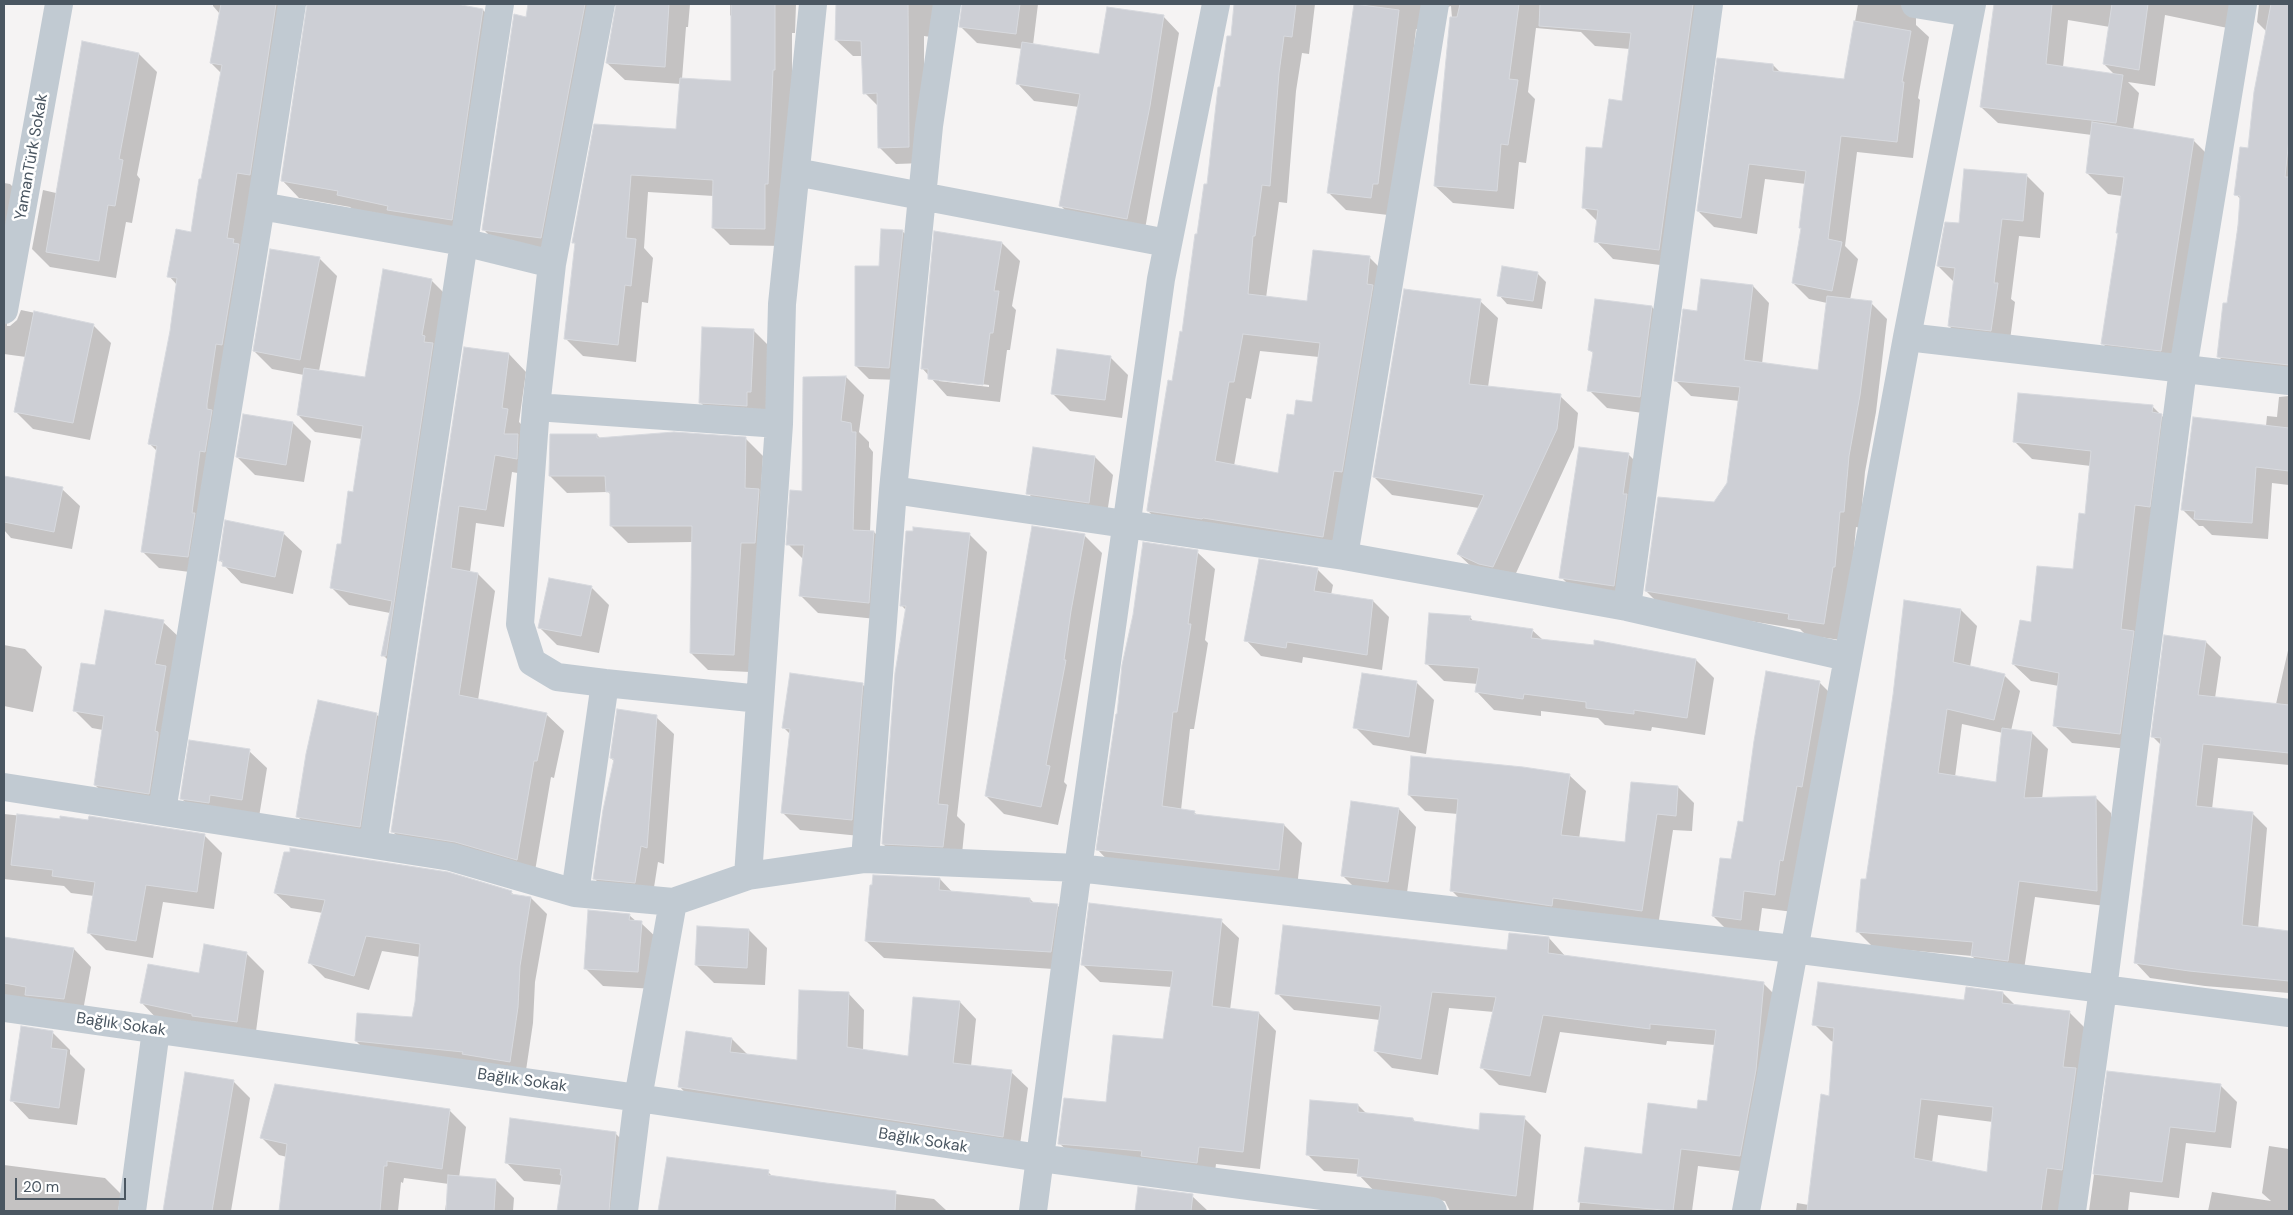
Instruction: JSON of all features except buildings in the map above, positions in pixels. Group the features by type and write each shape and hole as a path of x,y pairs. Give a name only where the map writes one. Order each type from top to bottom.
{"street":[{"name":"YamanTürk Sokak","path":"4,310 59,4"},
{"path":"162,811 261,206 292,4"},
{"path":"373,844 462,242 500,4"},
{"path":"601,4 552,264 536,407 520,624 532,662 557,677 760,699"},
{"path":"748,876 779,424 782,304 813,4"},
{"path":"865,859 893,490 922,195 947,4"},
{"path":"1033,1211 1078,868 1167,243 1216,4"},
{"path":"1344,556 1436,4"},
{"path":"1628,607 1710,4"},
{"path":"1746,1211 1907,337 1971,8 1915,4"},
{"path":"2072,1211 2103,988 2183,369 2243,4"},
{"path":"796,172 1167,243"},
{"path":"261,206 462,242 552,264"},
{"path":"1907,337 2289,381"},
{"path":"536,407 779,424"},
{"path":"893,490 1344,556 1628,607 1847,658"},
{"path":"575,892 605,683"},
{"path":"4,787 451,857 575,892 674,902 748,876 865,859 1078,868 1794,949 2289,1013"},
{"path":"624,1211 638,1098 674,902"},
{"name":"Bağlık Sokak","path":"4,1008 638,1098 1040,1158 1433,1211"},
{"path":"132,1211 156,1030"}]}
